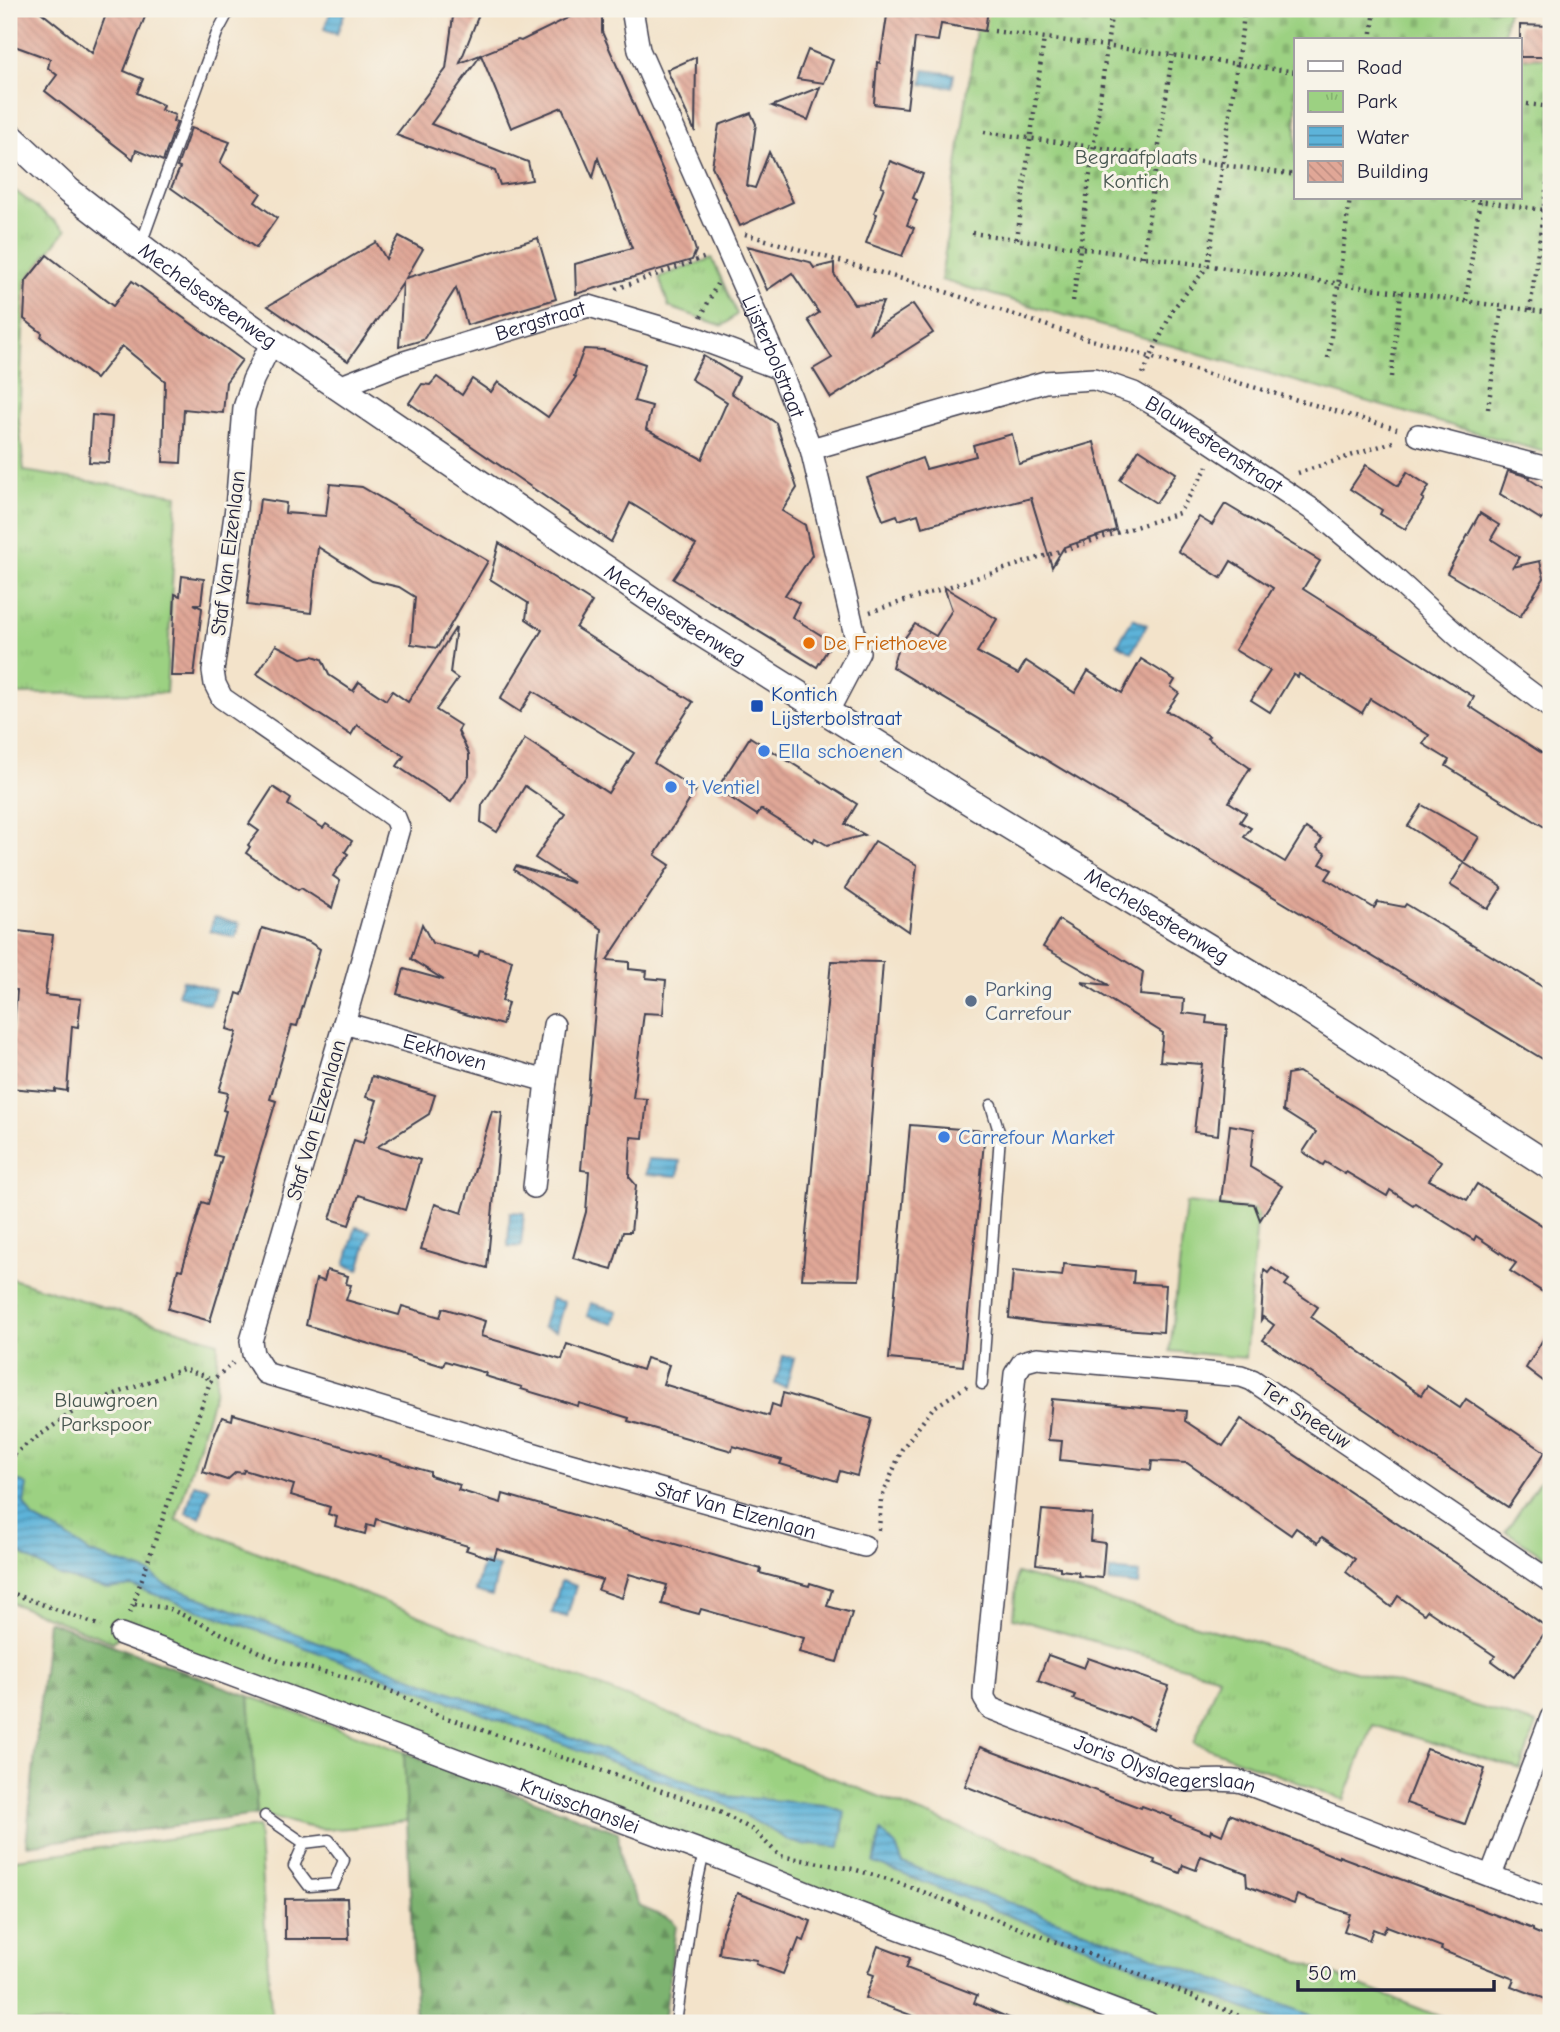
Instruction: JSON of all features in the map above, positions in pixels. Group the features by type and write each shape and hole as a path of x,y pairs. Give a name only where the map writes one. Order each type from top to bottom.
{"street":[{"name":"Lijsterbolstraat","path":"632,9 639,50 716,225 714,255 780,369 811,449 859,652 827,713"},
{"name":"Mechelsesteenweg","path":"9,135 69,191 140,247 272,342 693,628 1272,986 1551,1167"},
{"name":"Mechelsesteenweg","path":"9,155 69,191"},
{"name":"Bergstraat","path":"339,387 401,363 589,306 694,337 780,369"},
{"name":"Staf Van Elzenlaan","path":"272,342 253,380 244,408 236,508 213,671 215,684 222,698 387,812 395,818 399,828 251,1341 253,1354 265,1373 552,1459 864,1546"},
{"name":"Blauwesteenstraat","path":"811,449 1045,382 1094,379 1134,393 1283,489 1352,541 1471,648 1551,708"},
{"path":"1418,435 1551,469"},
{"name":"Eekhoven","path":"344,1023 545,1082"},
{"path":"534,1187 554,1025"},
{"name":"Ter Sneeuw","path":"1004,1486 1013,1385 1018,1367 1023,1362 1037,1358 1245,1377 1256,1381 1551,1582"},
{"name":"Joris Olyslaegerslaan","path":"1004,1486 984,1693 990,1709 1173,1779 1188,1782 1222,1779 1242,1782 1551,1899"},
{"name":"Kruisschanslei","path":"121,1634 704,1852 1148,2023"},
{"path":"1491,1875 1545,1753 1551,1718"}],"lane":[{"path":"140,247 217,33 230,9"},
{"path":"982,1384 1000,1135 990,1105"},
{"path":"265,1816 304,1843 329,1840 344,1860 334,1884 309,1886 294,1866 304,1843"},
{"path":"676,2023 693,1902 704,1852"}],"path":[{"path":"1073,301 1112,9"},
{"path":"1150,357 1172,309 1208,265 1245,9"},
{"path":"1371,38 1375,9"},
{"path":"994,31 1294,72"},
{"path":"1017,239 1044,38"},
{"path":"1143,257 1172,55"},
{"path":"1522,103 1551,107"},
{"path":"984,132 1294,176"},
{"path":"1530,310 1551,154"},
{"path":"1328,358 1350,200"},
{"path":"1466,301 1480,200"},
{"path":"1486,200 1551,211"},
{"path":"716,225 934,288 1078,336 1418,435"},
{"path":"972,233 1551,313"},
{"path":"589,306 622,285 714,255"},
{"path":"694,337 718,283"},
{"path":"1391,377 1402,292"},
{"path":"1488,409 1502,306"},
{"path":"1548,425 1551,406"},
{"path":"1283,489 1300,471 1418,435"},
{"path":"851,618 1179,513 1220,447"},
{"path":"253,1354 229,1364 210,1382 135,1604 168,1608 279,1661 373,1685 412,1700 438,1715 712,1808 753,1830 780,1856 894,1881 1091,1955 1252,2023"},
{"path":"9,1460 80,1407 183,1369 206,1376 210,1382"},
{"path":"864,1546 878,1548 881,1500 902,1448 933,1408 970,1384 982,1384"},
{"path":"9,1592 121,1634"}],"green space":[{"name":"Begraafplaats Kontich","path":"979,9 1508,9 1503,38 1294,38 1294,200 1522,200 1522,58 1551,58 1551,454 941,280"},
{"path":"9,186 66,230 25,282 19,421 24,471 177,495 166,693 9,694"},
{"path":"712,258 737,314 723,326 669,307 659,277"},
{"path":"1186,1203 1258,1210 1245,1358 1170,1351"},
{"name":"Blauwgroen Parkspoor","path":"9,1278 218,1342 216,1388 176,1520 1456,2023 1151,2023 121,1634 113,1642 9,1602"},
{"path":"1551,1464 1551,1561 1506,1531"},
{"path":"1017,1573 1537,1724 1520,1769 1373,1725 1344,1800 1194,1743 1219,1677 1013,1618"},
{"path":"48,1621 249,1696 257,1815 26,1845"},
{"path":"249,1696 404,1752 407,1821 329,1829 257,1815"},
{"path":"404,1752 618,1832 622,1872 641,1907 672,1920 676,1925 664,2023 416,2023"},
{"path":"258,1827 272,2023 9,2023 9,1860"}],"water":[{"path":"332,9 346,9 337,34 324,29"},
{"path":"924,70 954,74 952,87 922,84"},
{"path":"1133,618 1147,625 1132,652 1118,644"},
{"path":"214,917 240,924 236,938 210,931"},
{"path":"182,980 215,990 210,1005 178,995"},
{"path":"648,1159 680,1161 678,1176 646,1174"},
{"path":"510,1212 524,1213 521,1247 508,1246"},
{"path":"356,1227 370,1231 359,1270 345,1265"},
{"path":"551,1299 564,1302 556,1331 543,1327"},
{"path":"591,1303 618,1311 614,1324 587,1316"},
{"path":"783,1356 794,1358 786,1387 775,1384"},
{"path":"12,1478 27,1485 24,1504 33,1518 91,1553 150,1573 164,1584 726,1796 825,1805 845,1812 840,1847 811,1844 806,1846 790,1841 724,1804 298,1645 131,1586 108,1589 59,1576 9,1547 9,1481"},
{"path":"194,1484 209,1488 200,1517 186,1513"},
{"path":"483,1563 499,1567 492,1596 475,1591"},
{"path":"1110,1570 1139,1573 1138,1585 1109,1582"},
{"path":"561,1581 576,1586 567,1617 552,1613"},
{"path":"881,1831 895,1845 903,1863 1332,2023 1281,2023 874,1863"}],"building":[{"path":"9,9 37,9 92,53 108,9 148,9 124,71 143,79 137,93 163,105 161,110 175,115 173,121 177,122 163,161 136,150 133,159 45,91 57,75 48,68 50,59 9,44"},
{"path":"454,9 481,9 460,63 518,40 521,41 570,17 570,9 602,9 602,32 690,232 696,251 692,260 576,294 575,264 632,248 598,158 593,178 562,107 511,128 481,55 431,124 528,162 532,180 500,185 495,171 396,135 446,69"},
{"path":"888,9 988,9 985,31 941,24 938,41 915,38 907,108 874,104 877,62 880,63"},
{"path":"1520,25 1551,26 1551,57 1522,57"},
{"path":"808,50 833,60 824,83 797,79"},
{"path":"696,57 695,132 667,70"},
{"path":"820,87 808,120 772,106"},
{"path":"751,113 756,124 747,186 755,188 769,152 793,202 740,226 712,166 719,125"},
{"path":"191,128 230,142 220,163 261,193 255,202 277,218 256,248 171,188 180,168 177,167"},
{"path":"890,161 923,174 913,198 917,200 907,225 914,228 902,256 866,243 877,214 874,213"},
{"path":"399,236 423,249 406,278 538,238 556,299 467,325 456,288 423,340 399,347 403,283 348,361 268,306 376,242 386,259"},
{"path":"747,246 810,262 814,268 834,263 834,274 854,304 883,302 870,332 913,304 933,333 831,398 813,369 832,358 808,320 819,313 792,273 767,290"},
{"path":"47,255 113,306 132,281 242,360 226,382 223,413 184,409 181,463 163,462 165,381 122,346 96,379 41,337 42,333 24,319 26,281"},
{"path":"584,349 604,350 645,364 634,401 652,406 646,429 702,459 727,402 691,379 703,356 739,377 731,393 776,423 797,488 782,511 805,525 812,555 785,595 799,603 792,617 832,642 817,667 673,579 696,545 663,523 630,503 611,542 409,403 422,384 430,385 437,377 462,395 472,379 491,392 498,382 548,417 576,377 574,376"},
{"path":"92,415 112,417 109,463 89,462"},
{"path":"1012,434 1019,464 1094,442 1116,530 1064,547 1052,567 1031,498 922,527 918,514 899,520 897,515 883,520 867,478 922,458 926,469 976,456 973,445"},
{"path":"1139,449 1176,473 1156,503 1120,480"},
{"path":"1366,465 1398,486 1407,472 1429,486 1405,529 1380,514 1382,510 1350,489"},
{"path":"1508,471 1530,477 1529,479 1551,493 1551,506 1542,520 1500,494"},
{"path":"330,484 362,487 488,561 437,648 411,644 415,597 399,587 372,581 318,547 311,613 247,605 260,499 286,503 285,513 326,516"},
{"path":"1225,504 1320,561 1303,589 1474,697 1469,706 1551,759 1551,831 1446,766 1449,760 1423,744 1429,735 1370,699 1362,713 1299,674 1298,677 1293,674 1270,712 1251,700 1270,671 1235,650 1273,588 1231,561 1221,578 1178,551 1199,517 1212,525"},
{"path":"1480,513 1499,525 1491,539 1519,557 1513,567 1540,561 1544,578 1520,617 1447,573"},
{"path":"499,543 592,602 576,628 693,702 654,763 696,790 655,855 670,865 607,960 629,962 629,969 647,971 646,978 666,980 663,1014 644,1013 633,1098 647,1099 643,1138 631,1137 629,1177 636,1185 631,1232 623,1232 612,1269 573,1258 586,1212 589,1171 581,1170 602,929 514,870 516,866 574,883 535,858 565,813 525,786 497,832 481,822 482,805 525,739 608,793 634,753 533,691 520,712 500,699 542,630 526,619 528,603 490,579"},
{"path":"182,576 204,579 201,604 194,604 202,608 194,676 171,676 175,594 180,596"},
{"path":"944,587 997,619 977,652 1018,674 1026,661 1075,693 1088,671 1122,693 1141,659 1175,680 1171,687 1179,693 1166,712 1209,736 1207,738 1250,768 1229,802 1246,813 1240,822 1251,828 1244,837 1285,862 1306,828 1322,839 1317,848 1326,854 1320,864 1332,870 1326,879 1374,908 1378,902 1404,907 1406,904 1551,992 1551,1064 892,667 898,647 915,624 936,636 952,610"},
{"path":"456,627 450,673 458,679 436,710 461,726 458,731 469,754 469,775 451,802 397,766 404,756 357,725 351,735 257,674 276,645 302,658 313,656 322,659 329,675 353,691 359,682 386,700 392,691 408,702"},
{"path":"750,737 857,804 845,824 865,835 827,845 815,838 813,842 761,809 757,815 717,789"},
{"path":"273,787 291,799 288,805 323,828 326,824 352,841 345,852 348,854 333,876 340,881 332,908 301,888 298,890 246,853 250,847 248,845 259,831 249,824"},
{"path":"1422,805 1479,837 1464,862 1408,826"},
{"path":"875,841 917,865 909,932 845,888"},
{"path":"1464,863 1502,887 1488,909 1450,885"},
{"path":"1059,920 1143,972 1140,995 1184,999 1183,1013 1207,1016 1206,1023 1227,1025 1218,1135 1194,1132 1202,1064 1160,1061 1163,1033 1081,982 1109,985 1043,947"},
{"path":"422,924 432,943 478,956 480,950 512,960 502,1001 508,1003 502,1025 397,994 404,969 444,980 411,959"},
{"path":"262,928 309,942 320,949 297,1026 292,1025 270,1099 276,1101 210,1321 168,1309 178,1269 182,1270 202,1202 208,1204 222,1157 214,1155 228,1093 219,1091 237,1032 227,1029 237,993 242,995"},
{"path":"9,930 53,935 45,995 81,999 78,1027 72,1026 67,1091 9,1088 17,990 9,989"},
{"path":"831,961 883,962 859,1280 802,1279"},
{"path":"1299,1072 1441,1161 1429,1180 1467,1200 1477,1184 1551,1231 1551,1279 1543,1292 1510,1271 1516,1263 1476,1236 1474,1240 1390,1190 1387,1196 1346,1172 1345,1174 1325,1162 1323,1165 1303,1152 1316,1132 1283,1111 1287,1074"},
{"path":"372,1076 435,1095 429,1114 377,1147 420,1160 405,1210 359,1195 349,1225 330,1219 354,1140 363,1143 377,1100 366,1097"},
{"path":"492,1111 502,1113 487,1268 421,1249 435,1204 462,1213"},
{"path":"910,1125 985,1131 963,1366 889,1359"},
{"path":"1230,1125 1254,1129 1250,1167 1282,1186 1260,1220 1254,1204 1221,1201"},
{"path":"1064,1264 1134,1271 1133,1283 1166,1285 1163,1332 1009,1318 1013,1271 1062,1276"},
{"path":"1272,1268 1289,1280 1285,1285 1318,1307 1311,1317 1421,1395 1427,1386 1460,1408 1466,1399 1545,1452 1508,1507 1263,1340 1274,1325 1263,1317 1261,1320 1264,1270 1268,1273"},
{"path":"327,1270 348,1276 346,1284 351,1285 346,1300 399,1315 402,1306 440,1317 443,1308 485,1321 481,1336 562,1360 567,1344 642,1370 646,1358 669,1365 663,1384 769,1416 772,1404 780,1407 783,1393 872,1419 857,1476 840,1471 837,1481 780,1464 782,1460 733,1446 732,1451 628,1421 629,1418 579,1403 578,1406 521,1389 522,1387 485,1376 486,1373 445,1361 443,1366 306,1325 316,1279 324,1281"},
{"path":"1551,1326 1551,1387 1526,1368"},
{"path":"1052,1399 1186,1411 1185,1421 1223,1446 1241,1419 1548,1628 1514,1677 1492,1661 1495,1656 1427,1610 1424,1614 1398,1596 1391,1607 1346,1572 1355,1559 1322,1537 1318,1543 1296,1528 1291,1535 1187,1463 1152,1461 1151,1470 1060,1460 1062,1441 1048,1440"},
{"path":"233,1414 430,1472 430,1476 460,1485 458,1490 501,1503 503,1494 761,1569 760,1573 832,1590 827,1606 852,1613 837,1662 799,1652 804,1638 701,1609 699,1614 662,1604 667,1585 629,1574 622,1598 598,1590 602,1580 497,1549 494,1559 466,1550 468,1546 376,1519 374,1527 367,1525 365,1534 335,1526 337,1517 328,1514 330,1507 291,1495 294,1485 244,1470 243,1473 236,1472 227,1480 203,1472 222,1417 232,1420"},
{"path":"1042,1510 1092,1514 1090,1541 1105,1543 1102,1578 1079,1576 1078,1572 1036,1564"},
{"path":"1048,1655 1084,1668 1088,1658 1169,1686 1153,1729 1129,1717 1128,1719 1073,1699 1075,1695 1038,1681"},
{"path":"980,1747 1141,1808 1142,1806 1172,1817 1171,1819 1210,1834 1211,1830 1222,1835 1230,1814 1339,1858 1533,1929 1551,1939 1551,2001 1511,1986 1514,1979 1387,1926 1383,1933 1373,1929 1369,1940 1344,1931 1350,1914 1297,1895 1294,1904 1247,1886 1246,1873 1201,1856 1196,1870 1183,1865 1180,1873 1154,1863 1155,1860 965,1786"},
{"path":"1427,1749 1485,1769 1465,1824 1406,1803"},
{"path":"737,1893 811,1921 804,1941 799,1939 783,1974 756,1964 757,1960 719,1954 722,1931"},
{"path":"347,1898 349,1939 285,1939 285,1899"},
{"path":"878,1946 910,1958 906,1968 977,1995 974,2003 1021,2023 914,2023 916,2017 865,1998 874,1975 868,1973"}],"place":[{"name":"De Friethoeve","path":"809,643"},
{"name":"Kontich Lijsterbolstraat","path":"757,706"},
{"name":"Ella schoenen","path":"764,751"},
{"name":"'t Ventiel","path":"671,787"},
{"name":"Parking Carrefour","path":"971,1001"},
{"name":"Carrefour Market","path":"944,1137"}]}
